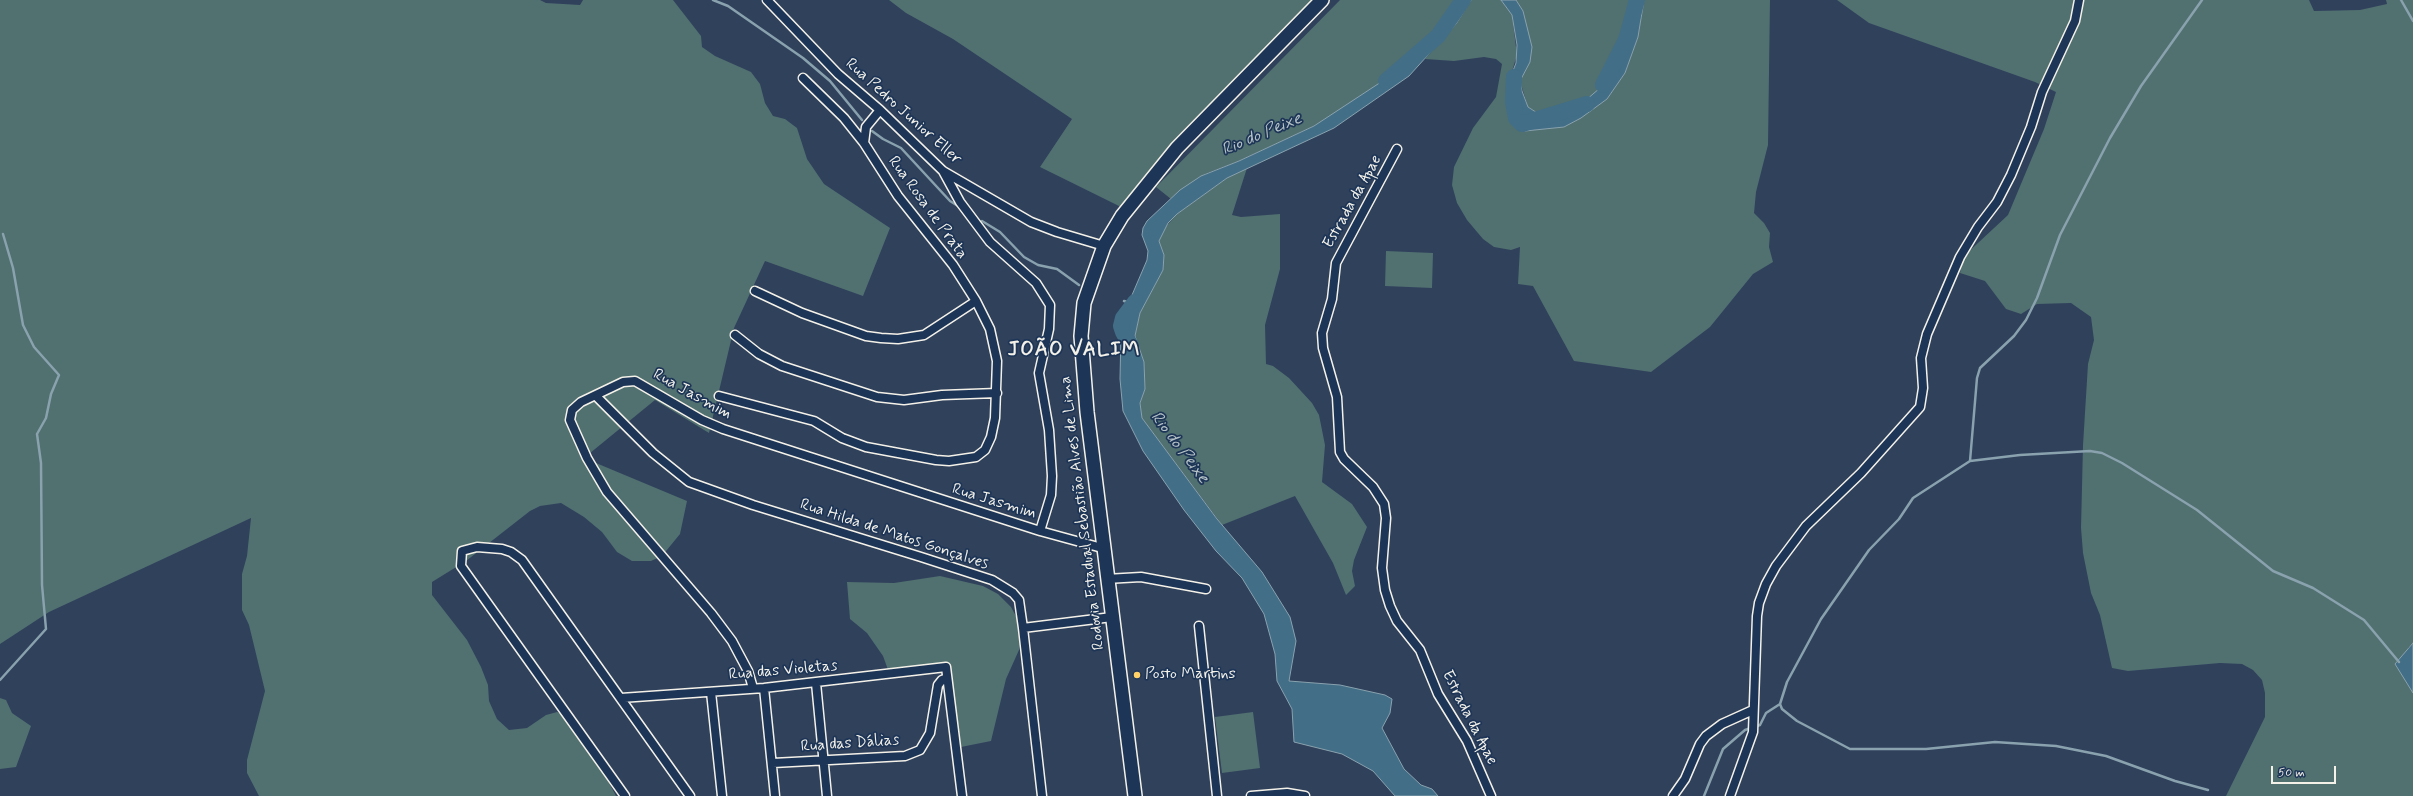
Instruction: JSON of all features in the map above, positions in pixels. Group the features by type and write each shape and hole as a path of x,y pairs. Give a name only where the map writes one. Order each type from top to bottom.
{"main road":[{"name":"Rodovia Estadual Sebastião Alves de Lima","path":"1135,796 1102,548 1087,412 1081,336 1084,303 1104,246 1122,216 1177,148 1322,0"}],"street":[{"name":"Rua Pedro Junior Eller","path":"767,0 838,74 880,110 943,170 1032,222 1057,232 1104,246"},
{"path":"1730,796 1753,732 1759,603 1766,584 1776,566 1806,526 1862,473 1920,407 1923,388 1921,358 1927,334 1960,257 1997,202 2023,148 2051,69 2075,21 2079,0"},
{"name":"Rua Rosa de Prata","path":"719,396 814,422 842,438 866,447 949,461 976,457 985,450 991,437 995,418 997,393 994,340 976,301 953,265 898,196 864,143 844,118 803,78"},
{"path":"864,143 866,127 880,110"},
{"name":"Estrada da Apae","path":"1397,149 1336,263 1332,299 1322,333 1323,348 1337,397 1340,452 1344,459 1373,487 1384,504 1386,518 1382,568 1384,590 1397,621 1420,650 1438,694 1473,752 1491,796"},
{"name":"Rua Rosa de Prata","path":"943,170 960,202 990,242 1036,283 1050,305 1049,329 1039,372 1049,430 1052,476 1051,495 1040,531"},
{"path":"755,291 809,315 866,336 881,338 904,338 924,335 976,301"},
{"path":"734,336 758,354 782,366 877,397 904,400 942,394 997,393"},
{"name":"Rua Jasmim","path":"753,688 748,671 732,641 711,613 607,492 587,458 570,417 575,406 627,381 640,382 702,420 723,429 1040,531 1102,548"},
{"name":"Rua Hilda de Matos Gonçalves","path":"596,396 653,453 689,482 753,505 921,556 992,580 1007,588 1019,600 1042,796"},
{"path":"624,796 461,566 462,551 491,548 506,550 517,555 690,796"},
{"path":"1106,579 1141,577 1206,589"},
{"path":"1023,628 1112,617"},
{"path":"1199,626 1217,796"},
{"name":"Rua das Violetas","path":"621,698 764,688 946,667 947,678"},
{"path":"947,678 962,796"},
{"name":"Rua das Dálias","path":"773,763 824,759 905,756 920,750 930,733 938,685 947,678"},
{"path":"816,683 827,796"},
{"path":"764,688 776,796"},
{"path":"711,692 722,796"},
{"path":"1672,796 1685,779 1700,744 1706,736 1722,724 1753,710"},
{"path":"1251,796 1287,793 1305,796"}],"green space":[{"path":"0,0 540,0 546,3 580,5 583,0 673,0 701,36 702,47 715,56 751,72 760,84 765,103 773,116 785,119 797,128 807,159 824,184 890,228 863,296 765,261 734,328 709,433 655,400 584,458 687,501 680,534 662,556 651,561 632,561 617,552 602,532 584,517 561,503 540,506 530,511 466,561 432,582 432,595 467,640 481,667 488,685 489,701 497,719 509,730 527,728 546,715 557,712 565,715 599,764 616,796 259,796 247,773 247,760 265,691 249,625 242,610 242,574 247,556 251,518 49,612 0,644"},
{"path":"889,0 1313,0 1121,207 1040,167 1072,119 953,39 906,13"},
{"path":"1340,0 1461,0 1433,40 1413,61 1340,111 1314,126 1239,161 1205,174 1171,199 1156,187"},
{"path":"1471,0 1501,0 1512,15 1517,55 1509,81 1521,129 1607,99 1625,73 1638,37 1644,0 1770,0 1768,145 1756,192 1754,213 1764,223 1770,233 1769,247 1773,262 1753,274 1710,327 1651,372 1574,361 1533,286 1518,284 1520,247 1511,250 1494,247 1483,239 1467,220 1457,203 1452,185 1454,167 1473,128 1496,97 1502,64 1496,59 1484,57 1454,61 1425,59 1456,24"},
{"path":"1516,0 1630,0 1624,44 1600,88 1586,102 1545,118 1528,107 1520,81 1527,68 1525,21 1523,11"},
{"path":"1837,0 2309,0 2314,11 2360,10 2387,4 2386,0 2413,0 2413,643 2408,648 2413,693 2413,796 2226,796 2265,717 2265,693 2262,680 2253,670 2242,664 2220,663 2128,671 2112,668 2100,615 2091,593 2083,553 2081,528 2083,445 2088,364 2094,340 2091,317 2071,303 2037,304 2021,314 2006,309 1985,281 1960,273 1964,256 2008,215 2044,129 2056,92 2035,82 1869,23"},
{"path":"1247,168 1232,215 1241,217 1280,214 1280,269 1265,325 1266,364 1273,366 1289,378 1312,403 1319,415 1325,445 1322,482 1352,504 1367,527 1354,560 1352,571 1355,586 1346,595 1333,563 1295,496 1222,525 1142,418 1140,403 1145,389 1144,362 1135,336 1140,313 1163,270 1164,255 1159,241 1162,231 1177,214 1227,178"},
{"path":"1386,251 1433,253 1432,288 1385,286"},
{"path":"940,576 983,586 998,594 1011,607 1018,620 1021,639 1019,650 1006,679 991,741 961,747 949,670 891,678 883,656 867,633 850,619 847,582 894,583"},
{"path":"0,698 6,700 12,713 31,726 16,767 0,769"},
{"path":"1253,712 1260,768 1222,773 1215,717"}],"water":[{"path":"1461,0 1471,0 1456,24 1409,76 1334,128 1227,178 1177,214 1168,223 1159,241 1164,255 1163,270 1140,313 1135,336 1144,362 1145,389 1140,403 1142,418 1217,519 1262,572 1290,617 1296,641 1289,681 1340,685 1385,695 1392,699 1390,713 1382,728 1404,769 1421,785 1432,789 1438,796 1395,796 1373,771 1342,754 1294,742 1292,709 1277,681 1275,654 1264,614 1242,578 1216,551 1184,510 1143,451 1123,411 1120,379 1121,332 1123,316 1147,260 1148,251 1142,235 1143,228 1147,221 1180,190 1201,176 1239,161 1314,126 1413,61 1433,40"},
{"path":"1501,0 1516,0 1523,11 1532,47 1530,62 1520,81 1522,91 1528,107 1545,118 1579,106 1600,88 1624,44 1630,0 1644,0 1638,37 1625,73 1607,99 1581,118 1564,127 1525,131 1521,129 1509,81 1516,63 1517,45 1512,15"},
{"path":"2413,643 2413,693 2395,664"}],"waterway":[{"path":"713,0 728,6 803,58 830,81 862,120"},
{"name":"Rio do Peixe","path":"1386,81 1438,36 1463,0"},
{"name":"Rio do Peixe","path":"1603,85 1626,40 1637,0"},
{"path":"1970,461 1977,378 1980,368 2014,336 2026,320 2037,298 2060,235 2110,138 2141,86 2202,0"},
{"path":"2401,0 2413,21"},
{"name":"Rio do Peixe","path":"1514,77 1513,102 1516,118 1522,124 1587,104"},
{"path":"872,131 883,139 901,148 950,201 958,206"},
{"path":"982,221 1000,232 1024,257 1038,265 1057,269 1079,285"},
{"path":"0,680 46,629 42,585 41,463 37,434 46,418 51,394 59,375 34,347 23,325 13,268 3,234"},
{"path":"1124,301 1131,303"},
{"name":"Rio do Peixe","path":"1131,346 1121,326 1123,318 1135,302"},
{"path":"2208,790 2175,781 2106,756 2056,746 1995,742 1926,749 1850,749 1797,721 1782,709 1780,704 1787,682 1821,619 1869,550 1899,519 1913,498 1970,461 2020,455 2090,451 2102,453 2122,463 2197,510 2273,571 2313,588 2364,620 2399,662"},
{"path":"1704,796 1723,749 1745,730 1760,725 1766,713 1780,704"}],"place":[{"name":"Posto Martins","path":"1137,675"}],"district":[{"name":"JOÃO VALIM","path":"1074,351"}]}
